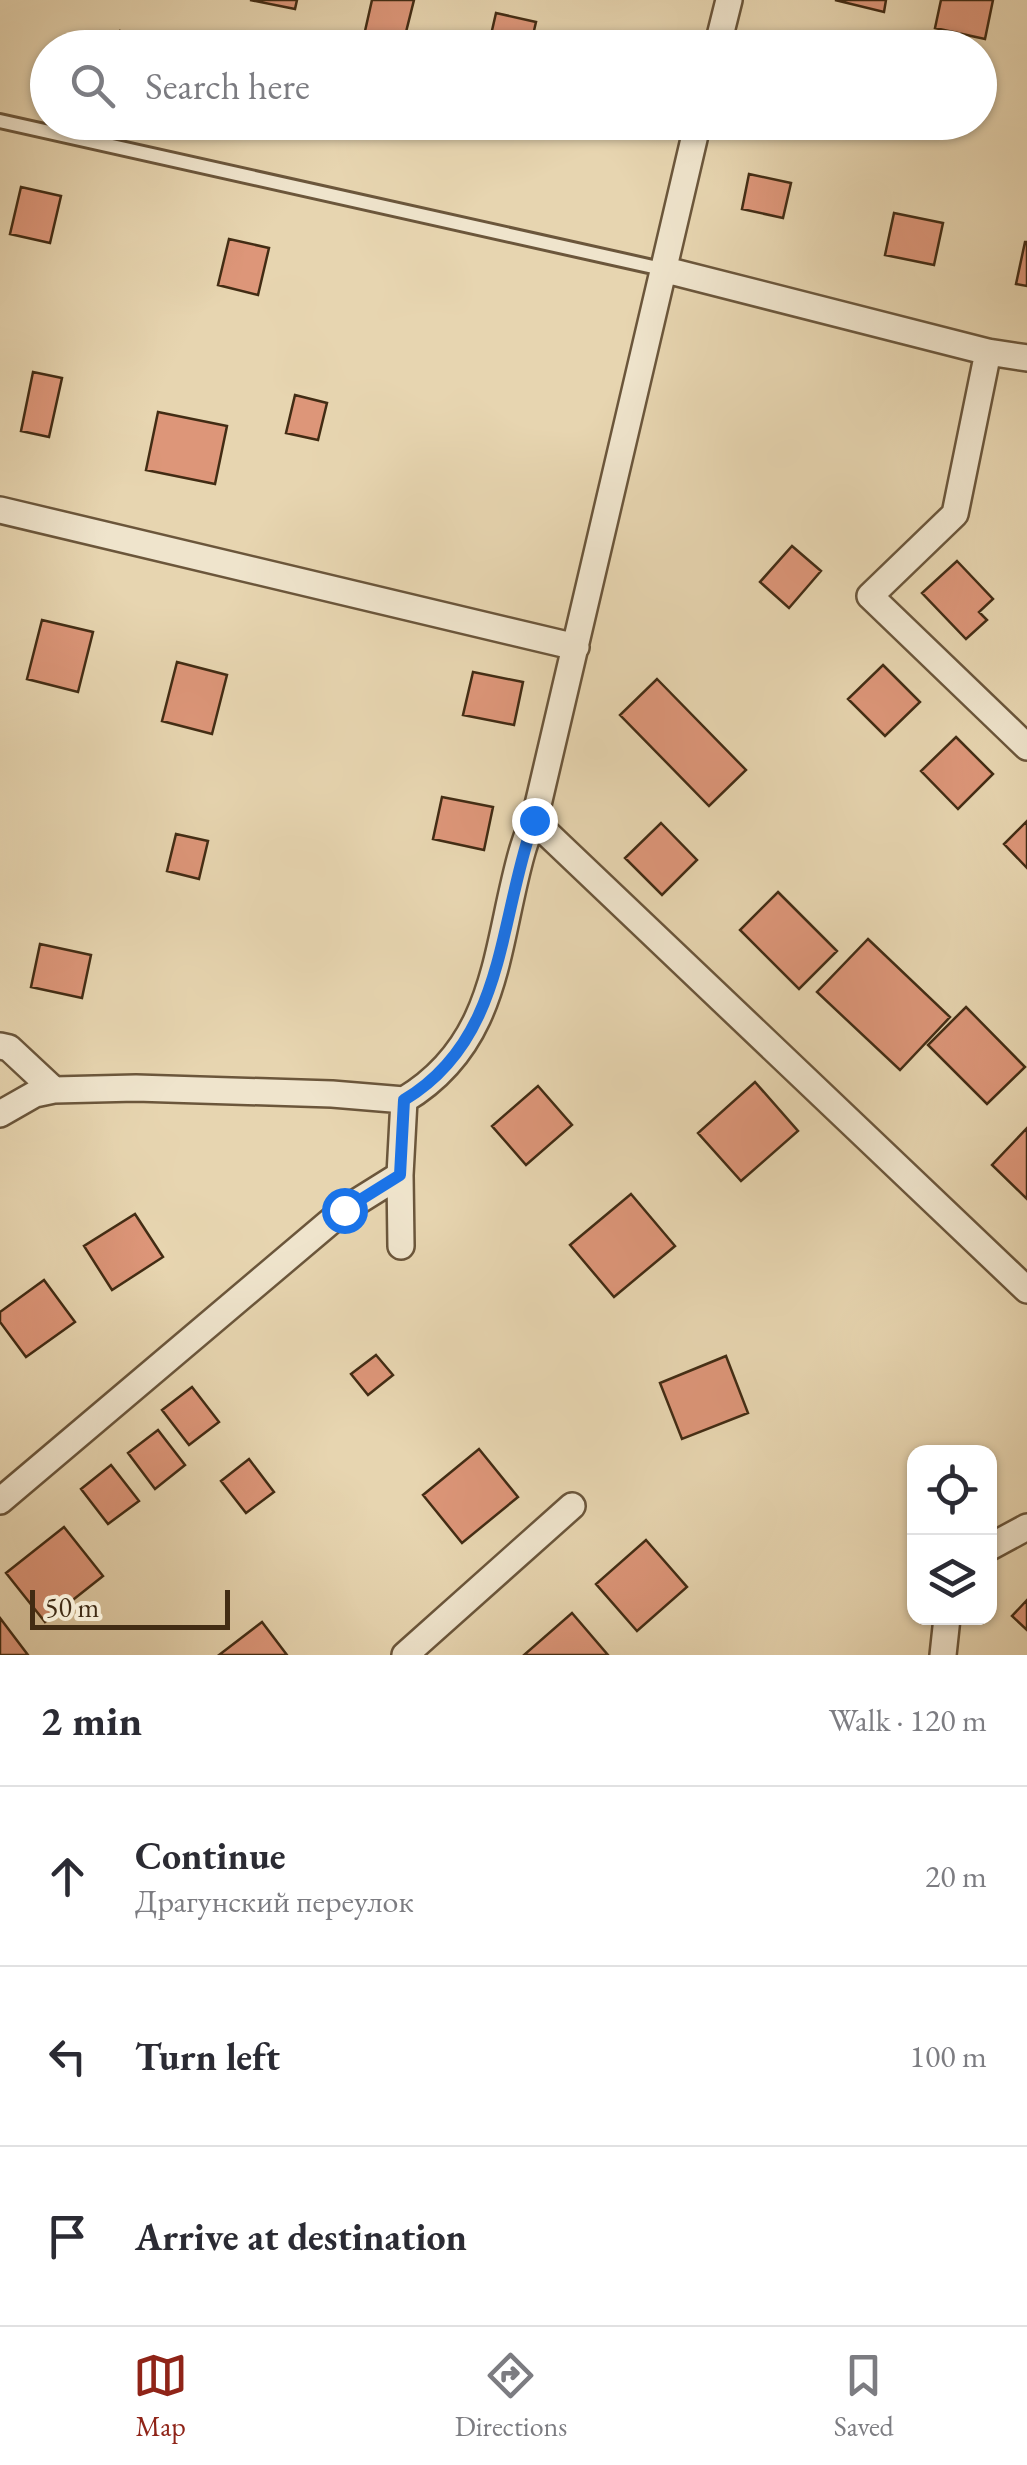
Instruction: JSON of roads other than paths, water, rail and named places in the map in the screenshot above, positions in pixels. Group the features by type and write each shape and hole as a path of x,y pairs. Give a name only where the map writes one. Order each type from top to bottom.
{"street":[{"path":"722,30 729,0"},
{"path":"0,1114 35,1094 54,1090 332,1094 404,1100 448,1067 470,1036 492,986 522,852 534,820 576,648 694,140"},
{"path":"662,269 988,352 1027,358"},
{"path":"988,352 954,514 870,596 1027,747"},
{"path":"0,510 576,648"},
{"path":"534,820 1027,1290"},
{"path":"0,1046 9,1048 54,1090"},
{"path":"401,1246 404,1100"},
{"path":"0,1501 344,1210 400,1175"},
{"path":"405,1655 572,1506"},
{"path":"997,1543 1027,1527"},
{"path":"942,1655 947,1625"}],"lane":[{"path":"0,121 30,128"},
{"path":"85,140 662,269"}]}
